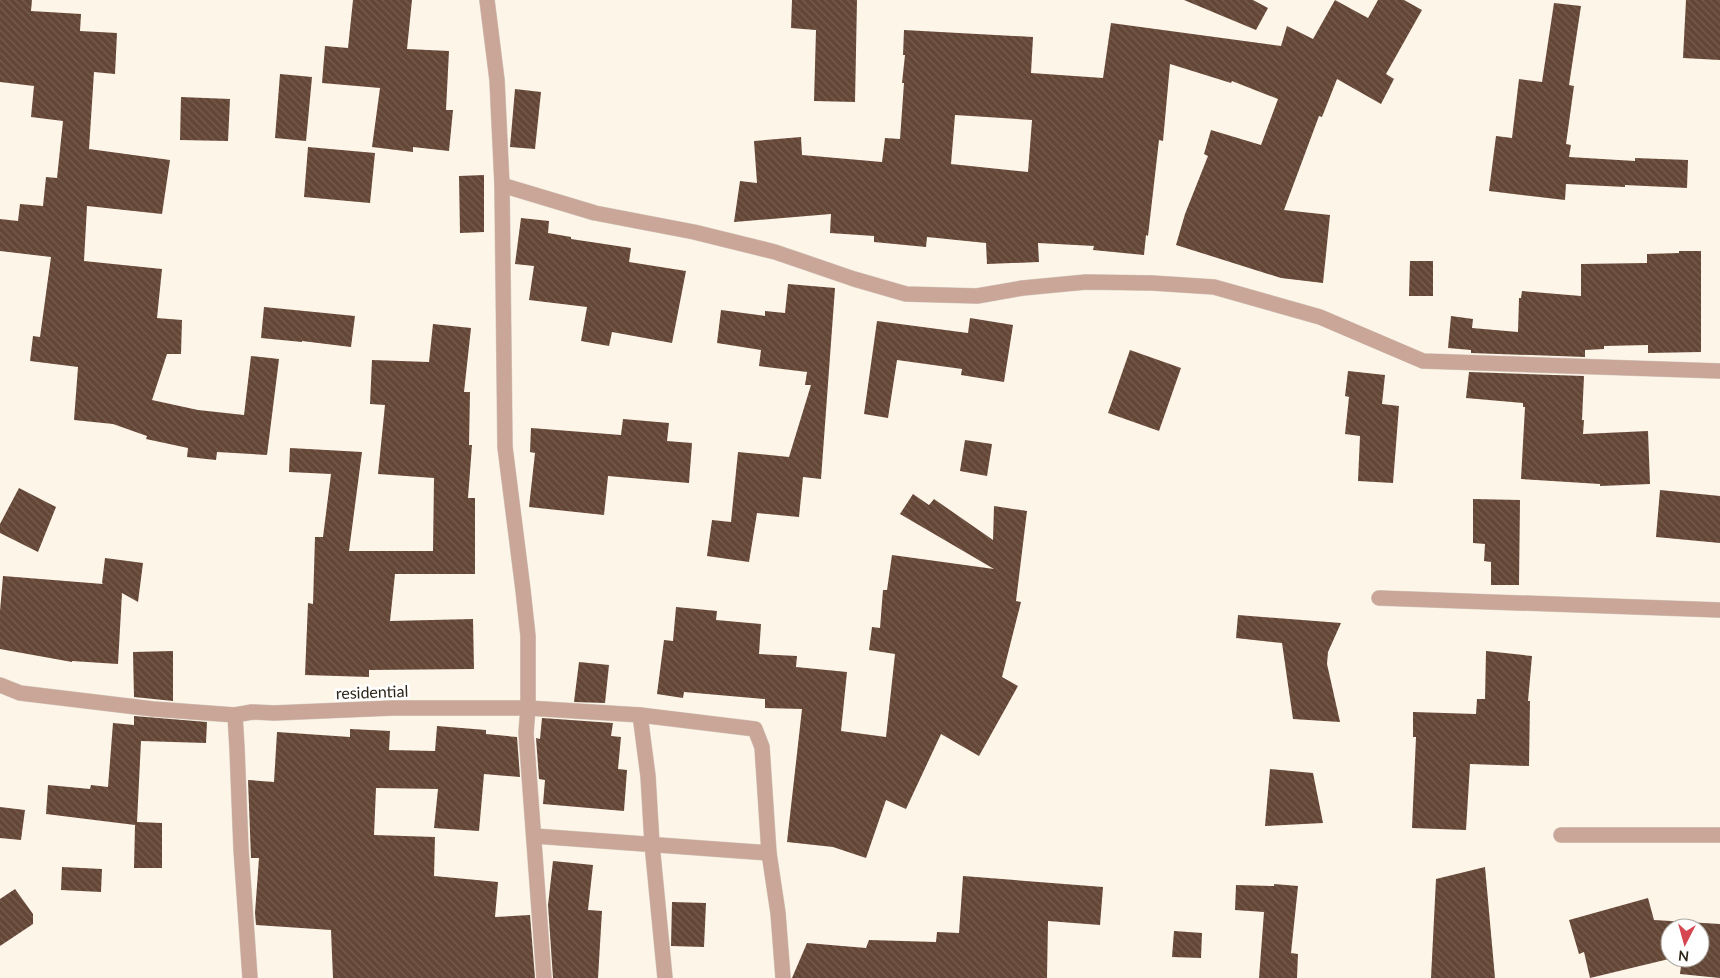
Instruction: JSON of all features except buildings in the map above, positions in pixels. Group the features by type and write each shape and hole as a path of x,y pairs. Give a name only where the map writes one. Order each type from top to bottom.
{"street":[{"path":"487,0 497,80 502,185 505,447 526,618 528,708 526,733 544,978"},
{"path":"502,185 595,213 694,232 775,252 854,279 906,294 977,296 1023,288 1086,282 1152,283 1214,287 1320,317 1423,361 1720,371"},
{"path":"1379,598 1720,610"},
{"name":"residential","path":"0,685 20,693 153,709 234,715 252,712 274,714 393,708 528,708 640,715 755,729 762,746 769,853"},
{"path":"234,715 238,748 241,849 250,978"},
{"path":"640,715 648,776 652,844 666,978"},
{"path":"1562,834 1720,835"},
{"path":"534,836 769,853 778,913 783,978"}]}
